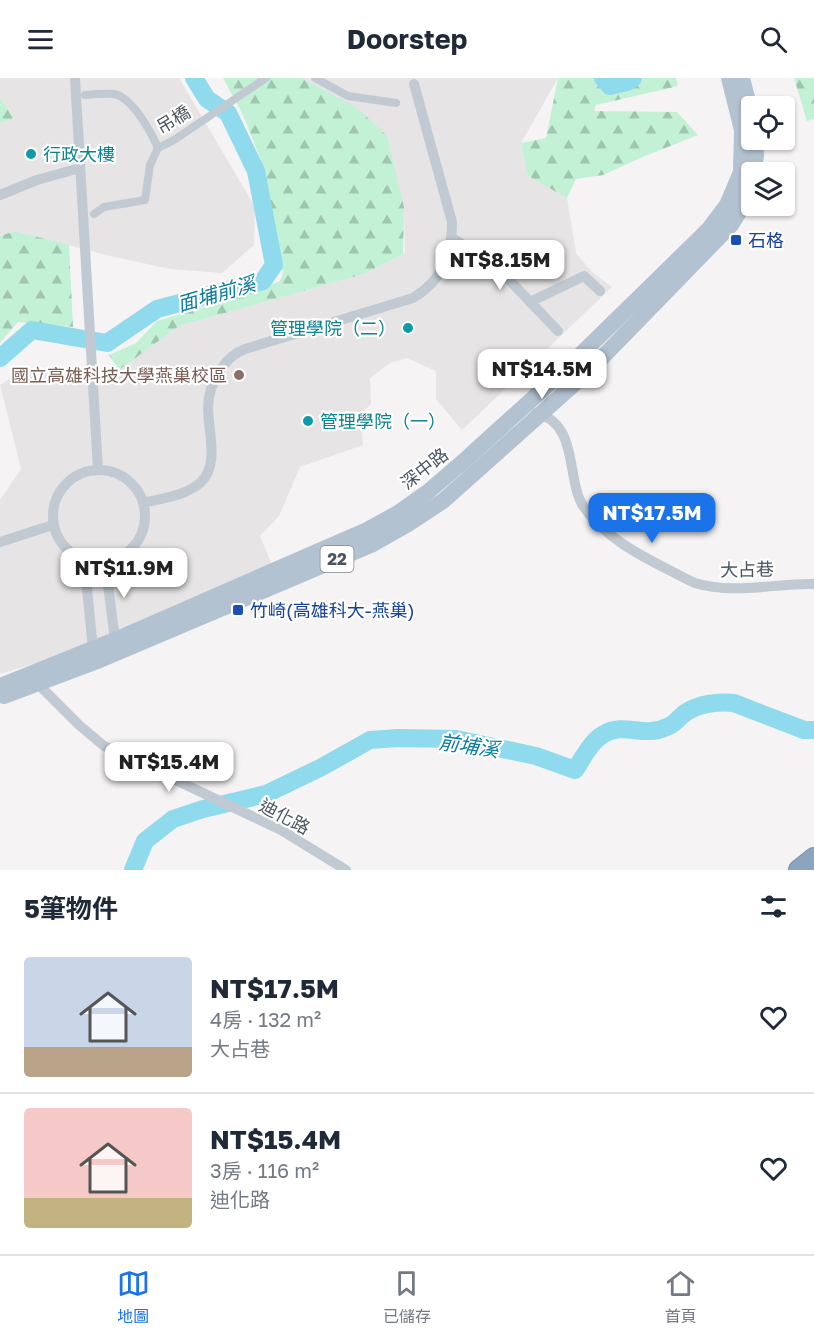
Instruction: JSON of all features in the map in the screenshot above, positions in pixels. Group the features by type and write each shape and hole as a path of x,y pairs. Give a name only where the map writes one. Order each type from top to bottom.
{"highway":[{"path":"799,870 814,858"}],"main road":[{"name":"22","path":"729,78 741,109"},
{"name":"22","path":"742,78 744,96"},
{"name":"深中路","path":"100,653 115,640 367,530 398,513 429,491 573,362 708,230 728,205 741,172 745,150"},
{"name":"深中路","path":"0,697 35,679 371,545 399,530 443,501 546,417 731,225 741,209"},
{"name":"深中路","path":"0,686 35,679"}],"street":[{"path":"75,78 98,470"},
{"name":"吊橋","path":"94,214 104,207 145,200 150,165 158,148 174,140 266,78"},
{"path":"315,78 348,96 396,103"},
{"path":"143,503 189,491 201,483 209,472 211,452 207,406 212,383 226,361 245,349 413,298 428,290 438,276 449,253 452,222 414,84"},
{"path":"85,95 116,94 130,104 151,131 158,148"},
{"path":"0,195 37,180 80,168"},
{"path":"452,238 494,264 558,331"},
{"path":"530,302 584,276 600,291"},
{"path":"521,410 546,417"},
{"name":"大占巷","path":"546,417 565,440 582,504 598,524 619,541 695,583 742,589 792,583 814,584"},
{"path":"98,470 113,472 126,479 137,490 143,503 145,517 142,531 135,544 125,554 112,560 98,562 84,559 71,552 61,542 53,525 52,513 62,489 72,479 84,473 98,470"},
{"path":"0,542 53,525"},
{"path":"84,559 100,653"},
{"path":"105,561 115,640"},
{"name":"迪化路","path":"35,679 79,725 104,746 281,831 346,870"}],"shaded area":[{"path":"0,78 179,78 255,207 254,245 222,273 170,269 15,231 0,236 0,123 13,119 13,116 0,99"},
{"name":"國立高雄科技大學燕巢校區","path":"301,78 558,78 521,143 528,176 567,198 576,253 592,272 612,287 462,430 436,399 436,371 407,358 390,363 370,378 371,404 360,414 363,445 300,467 279,516 260,536 272,565 57,657 0,674 0,500 21,469 0,385 27,368 84,381 118,370 179,326 364,274 405,253 404,207"}],"green space":[{"path":"223,78 301,78 356,107 387,136 404,207 403,254 364,274 179,326 119,370 109,355 136,343 157,321 238,297 280,281 283,272 264,168 243,115"},
{"path":"558,78 676,78 678,86 596,105 594,111 677,112 698,135 603,175 576,179 567,198 528,176 521,143 546,138"},
{"path":"794,78 814,78 814,119 807,121"},
{"path":"0,99 13,119 0,123"},
{"path":"15,231 69,245 73,327 18,322 0,343 0,236"}],"waterway":[{"name":"面埔前溪","path":"0,358 32,330 107,343 157,309 263,281 274,265 256,171 228,113 207,99 194,78"},
{"path":"603,78 610,86 627,82 633,78"},
{"name":"前埔溪","path":"133,870 145,841 173,819 203,809 266,794 320,768 370,740 456,739 536,756 575,770 591,745 604,734 617,729 651,731 667,727 690,710 708,704 734,703 804,730 814,730"}],"place":[{"name":"行政大樓","path":"31,154"},
{"name":"石格","path":"736,240"},
{"name":"管理學院（二）","path":"408,328"},
{"name":"國立高雄科技大學燕巢校區","path":"239,375"},
{"name":"管理學院（一）","path":"308,421"},
{"name":"竹崎(高雄科大-燕巢)","path":"238,610"}]}
